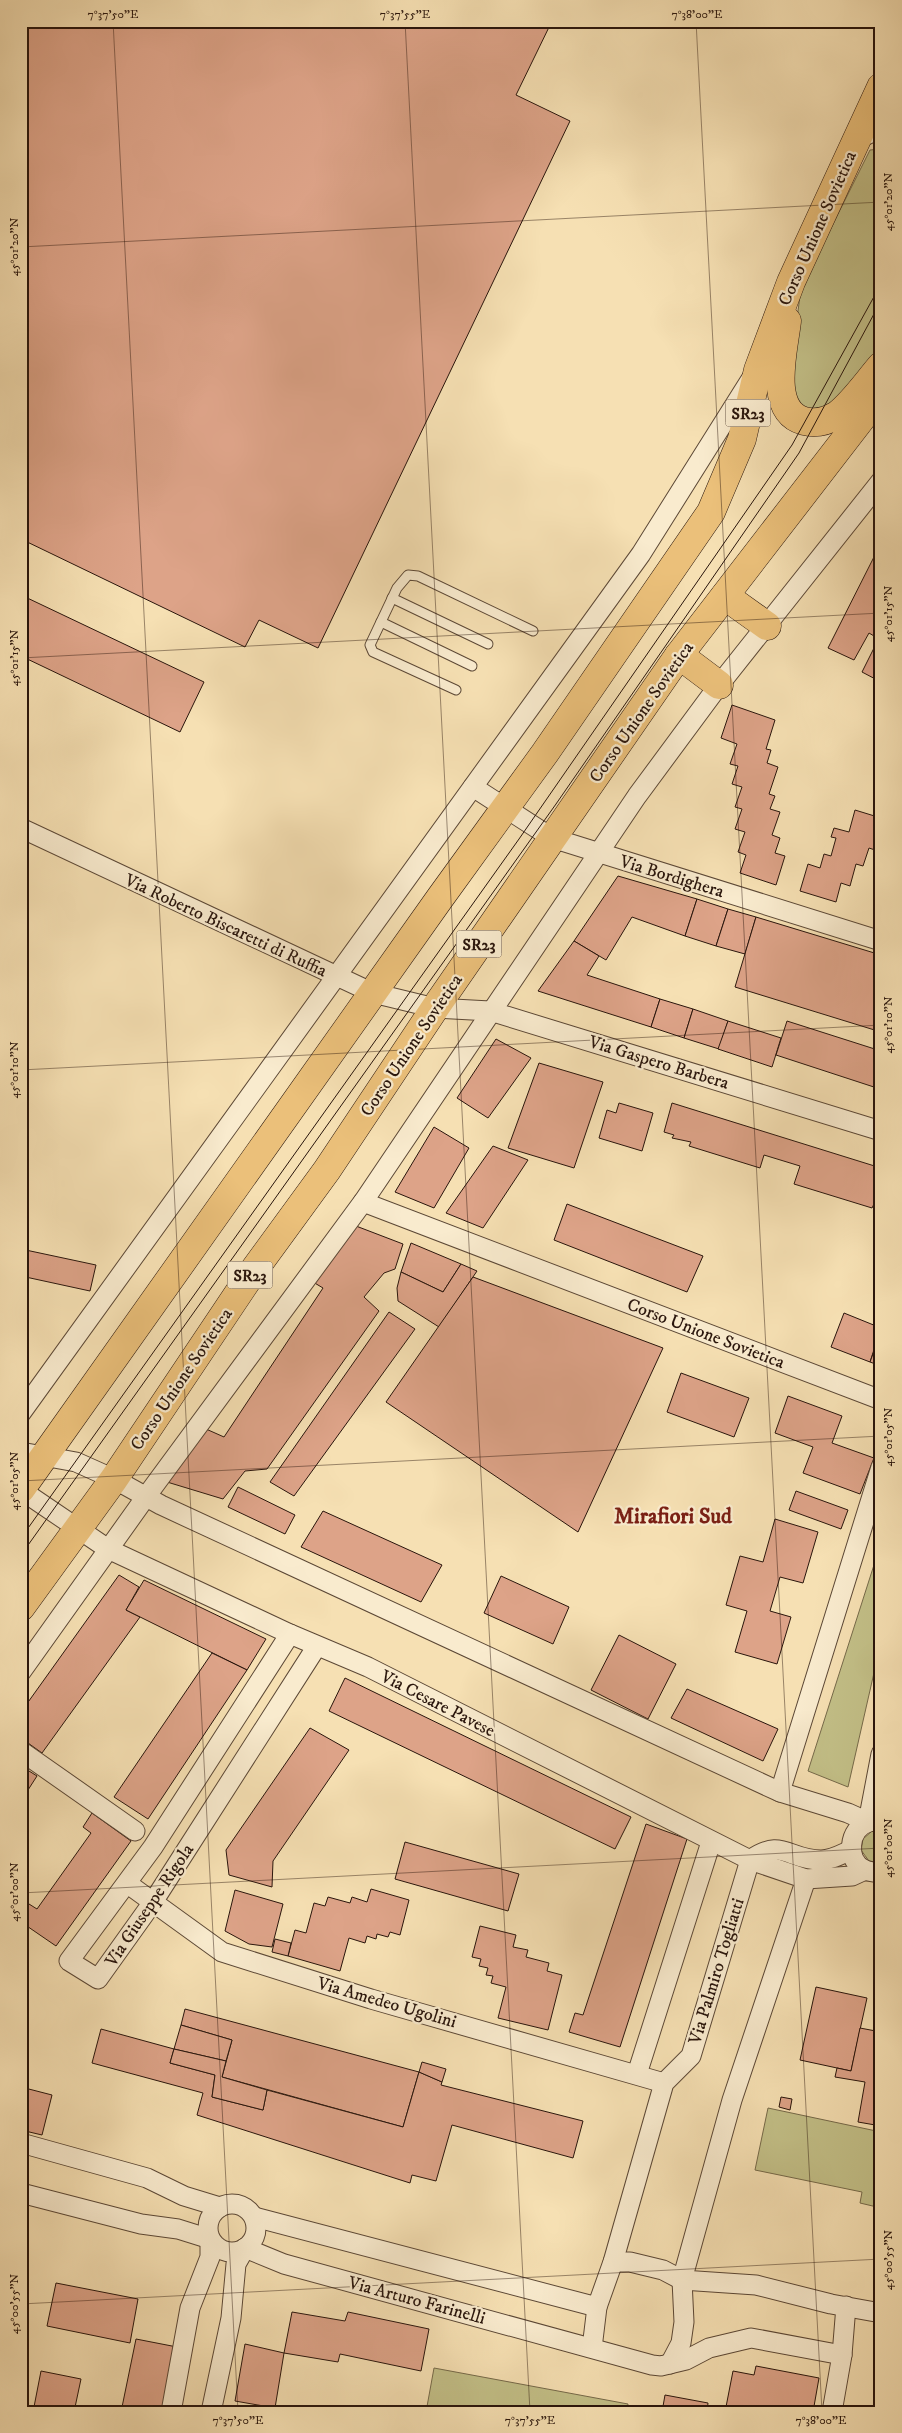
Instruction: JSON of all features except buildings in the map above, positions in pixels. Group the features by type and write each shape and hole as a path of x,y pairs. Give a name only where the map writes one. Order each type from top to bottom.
{"main road":[{"name":"Corso Unione Sovietica","path":"21,1489 33,1453 373,993 505,809 711,512 742,439 758,370 791,282 881,87"},
{"path":"791,282 780,387 782,402 789,414 806,422 826,421 838,414 881,366"},
{"name":"Corso Unione Sovietica","path":"21,1607 114,1479 254,1270 327,1170 435,1008 679,655 881,393"},
{"path":"725,596 767,626"},
{"path":"679,655 719,685"}],"street":[{"name":"Corso Unione Sovietica","path":"21,1413 641,554 728,413 758,370"},
{"path":"21,1672 145,1498 363,1202 636,796 719,685 767,626 873,504 881,481"},
{"name":"Via Bordighera","path":"473,787 552,838 881,941"},
{"name":"Via Roberto Biscaretti di Ruffia","path":"21,828 336,977 373,993 435,1008"},
{"name":"Via Gaspero Barbera","path":"435,1008 490,1011 881,1131"},
{"name":"Corso Unione Sovietica","path":"363,1202 881,1400"},
{"path":"33,1453 76,1462 114,1479 145,1498 780,1792 874,1821"},
{"path":"780,1792 881,1467"},
{"name":"Via Cesare Pavese","path":"21,1489 77,1530 108,1549 316,1646 368,1667 711,1842 750,1860 806,1878 852,1876 873,1872"},
{"name":"Via Giuseppe Rigola","path":"290,1634 128,1884 69,1961 98,1979 153,1902 316,1646"},
{"path":"21,1751 135,1831"},
{"path":"874,1821 881,1754"},
{"path":"873,1872 855,1862 851,1850 852,1837 856,1830 874,1821"},
{"path":"637,2074 711,1842"},
{"path":"750,1860 762,1851 771,1849 808,1859 823,1860 851,1850"},
{"name":"Via Palmiro Togliatti","path":"613,2262 664,2083 691,2056 750,1860"},
{"path":"670,2364 681,2343 683,2329 682,2280 732,2100 806,1878"},
{"name":"Via Amedeo Ugolini","path":"128,1884 222,1952 371,1999 664,2083"},
{"path":"21,2143 147,2178 184,2196 220,2207"},
{"name":"Via Arturo Farinelli","path":"21,2193 140,2224 178,2229 210,2240 222,2250 239,2251 244,2248 284,2264 652,2365 670,2364 691,2358 709,2348 751,2338 842,2355"},
{"path":"171,2412 190,2308 210,2257 210,2240 207,2231 208,2221 214,2210 225,2204 238,2204 250,2211 254,2217 256,2226 255,2236 252,2243 244,2248 236,2264 231,2318 215,2411"},
{"path":"254,2217 597,2307"},
{"path":"592,2348 597,2307 613,2262 630,2262 657,2269 682,2280 756,2285 831,2304 881,2313"},
{"path":"832,2412 842,2355 846,2306"}],"lane":[{"path":"853,146 881,134"},
{"path":"456,690 374,652 370,645 392,598 403,579 408,575 418,576 533,631"},
{"path":"392,598 488,644"},
{"path":"381,622 472,666"}],"shaded area":[{"path":"881,149 881,350 843,392 814,418 789,400 789,380 801,288 870,150"},
{"path":"881,1543 881,1642 848,1787 808,1771"},
{"path":"872,1831 881,1831 881,1863 869,1861 861,1850 863,1839"},
{"path":"768,2108 881,2132 881,2208 860,2203 862,2192 755,2170"},
{"path":"434,2368 628,2404 627,2412 426,2412"}],"tram line":[{"path":"21,1538 519,839 792,445 881,284"},
{"path":"21,1555 556,804 799,453 881,301"}],"district":[{"name":"Mirafiori Sud","path":"673,1515"}]}
